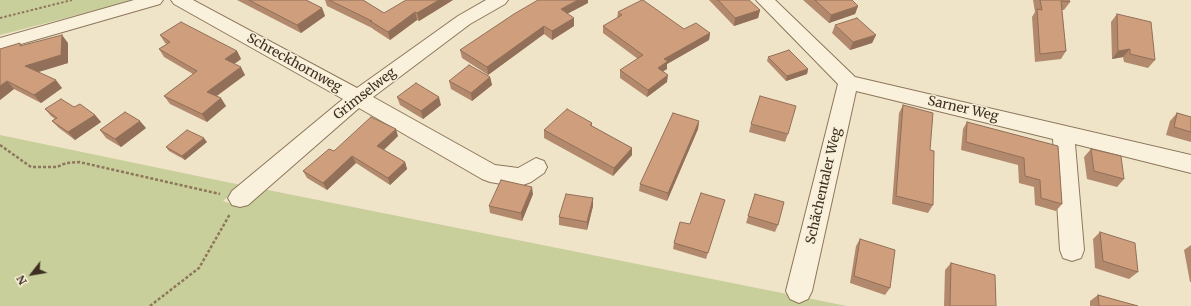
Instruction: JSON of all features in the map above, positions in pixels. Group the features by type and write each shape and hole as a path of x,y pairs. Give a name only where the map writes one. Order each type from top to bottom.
{"street":[{"path":"0,44 154,0"},
{"name":"Schreckhornweg","path":"180,0 358,98 490,174 513,177 523,176 536,167"},
{"name":"Grimselweg","path":"240,198 358,98 464,20 499,0"},
{"path":"765,0 848,82"},
{"name":"Sarner Weg","path":"848,82 1191,164"},
{"name":"Schächentaler Weg","path":"799,291 848,82"},
{"path":"1063,133 1072,250"}],"path":[{"path":"0,18 72,0"},
{"path":"0,145 31,167 57,167 66,163 79,162 240,198 199,268 150,306"}],"green space":[{"path":"0,0 135,0 0,35"},
{"path":"0,135 241,185 223,201 240,207 258,188 847,306 0,306"}],"building":[{"path":"249,0 306,0 322,8 297,25"},
{"path":"329,0 363,0 384,13 406,0 439,0 417,13 415,12 388,32 370,21 372,21"},
{"path":"538,0 578,0 561,9 574,18 552,31 544,26 487,67 460,50 514,14"},
{"path":"642,0 684,29 696,23 710,33 664,59 668,61 658,68 668,75 648,90 620,70 643,55 603,26 622,15 618,12"},
{"path":"718,0 749,0 760,10 735,18"},
{"path":"815,0 852,0 858,6 831,15"},
{"path":"1040,0 1069,0 1070,2 1061,1 1066,51 1040,54 1037,9 1042,10"},
{"path":"1117,14 1151,22 1155,60 1130,54 1130,49 1118,51"},
{"path":"857,18 876,35 853,42 835,25"},
{"path":"181,22 237,51 225,59 241,67 207,92 221,98 202,114 164,96 197,71 159,49 170,42 160,35"},
{"path":"62,35 61,55 25,66 56,80 34,95 7,81 0,86 0,49 20,43 20,46"},
{"path":"789,50 808,69 787,76 768,57"},
{"path":"469,65 490,77 471,93 449,81"},
{"path":"416,83 439,97 421,111 397,97"},
{"path":"760,96 796,106 788,134 751,124"},
{"path":"61,99 74,107 80,104 95,115 68,132 52,121 57,118 45,109"},
{"path":"903,105 933,113 930,150 934,151 933,205 896,196"},
{"path":"567,109 592,123 590,125 632,148 614,168 544,130"},
{"path":"125,112 140,121 115,139 100,130"},
{"path":"673,113 699,121 668,193 640,184"},
{"path":"1177,113 1191,117 1191,132 1174,127"},
{"path":"371,117 396,129 377,146 405,162 388,178 352,156 323,183 303,171 329,149 334,151"},
{"path":"967,122 1058,146 1062,204 1041,198 1040,180 1025,176 1024,158 966,142"},
{"path":"187,130 204,138 182,156 166,147"},
{"path":"1091,149 1121,156 1124,179 1094,171"},
{"path":"501,180 532,187 521,213 489,206"},
{"path":"701,193 725,200 708,253 674,243 680,222 690,224"},
{"path":"566,194 593,198 587,222 559,217"},
{"path":"755,194 784,202 778,225 748,216"},
{"path":"1100,232 1135,243 1138,272 1103,261"},
{"path":"860,239 895,250 890,288 854,276"},
{"path":"951,263 995,275 996,306 950,306"},
{"path":"1098,295 1138,306 1099,306"}]}
